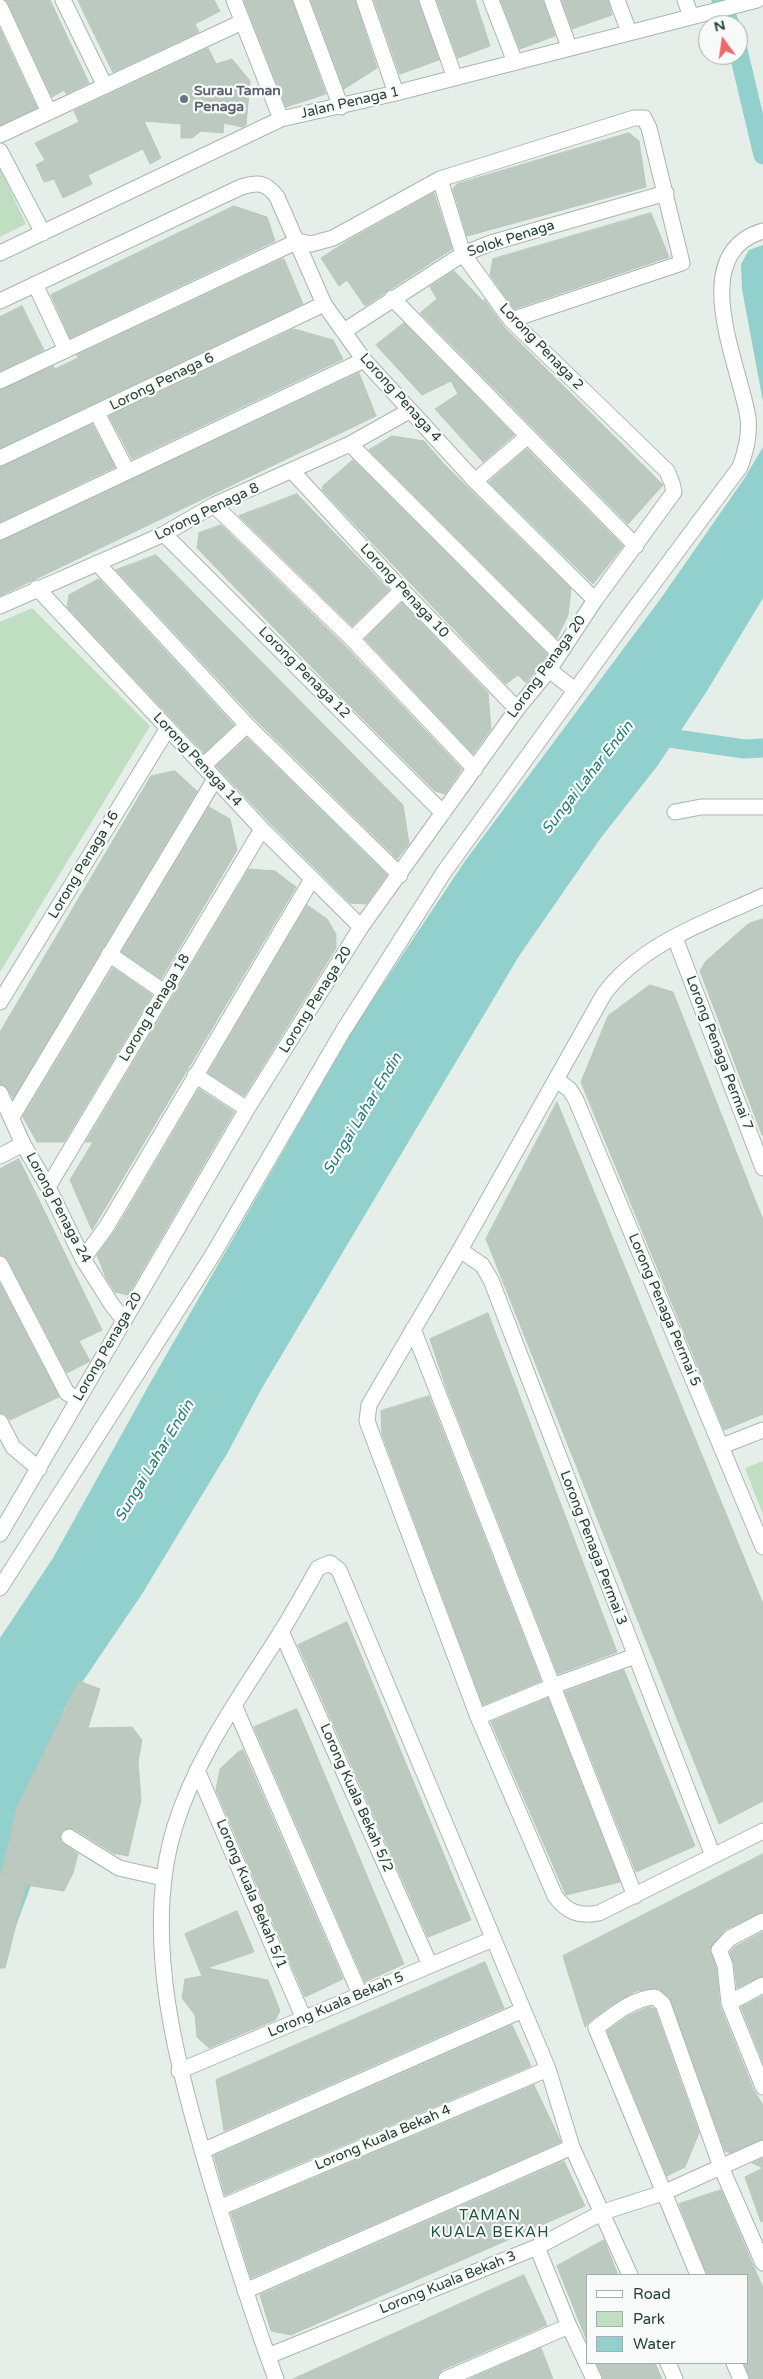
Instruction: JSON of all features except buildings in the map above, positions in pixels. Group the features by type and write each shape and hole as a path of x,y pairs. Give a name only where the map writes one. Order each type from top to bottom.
{"street":[{"path":"63,0 104,84"},
{"path":"234,0 281,119"},
{"path":"301,0 340,107"},
{"path":"364,0 396,93"},
{"path":"427,0 456,78"},
{"path":"492,0 515,62"},
{"path":"552,0 569,47"},
{"path":"617,0 629,32"},
{"path":"685,0 697,15"},
{"name":"Jalan Penaga 1","path":"0,253 281,119 340,107 758,0"},
{"path":"0,7 49,112"},
{"path":"0,135 104,84 242,22"},
{"path":"0,381 298,241 311,244 333,238 440,179 634,118 644,118 649,128 682,263 511,320"},
{"path":"0,151 42,233"},
{"name":"Lorong Penaga 2","path":"440,179 463,254 511,320 666,471 674,492"},
{"name":"Lorong Penaga 4","path":"34,284 241,187 253,183 263,184 270,188 277,197 298,241 324,304 364,360 476,481 595,600"},
{"name":"Solok Penaga","path":"344,331 392,298 463,254 500,241 666,193"},
{"path":"0,1588 212,1256 344,1031 444,872 740,466 747,449 748,418 726,324 722,296 723,269 733,248 757,233"},
{"path":"0,301 34,284 66,350"},
{"path":"392,298 636,546"},
{"name":"Lorong Penaga 6","path":"0,458 324,304"},
{"path":"0,532 364,360"},
{"name":"Lorong Penaga 8","path":"0,606 37,588 164,534 214,505 350,444 410,411"},
{"path":"97,413 127,471"},
{"path":"476,481 528,436"},
{"path":"350,444 559,653"},
{"name":"Lorong Penaga 10","path":"292,471 402,590 517,709"},
{"name":"Lorong Penaga 20","path":"0,1534 39,1469 123,1319 247,1109 361,927 517,709 549,670 595,600 674,492"},
{"path":"214,505 352,639 475,769"},
{"name":"Lorong Penaga 12","path":"164,534 443,813"},
{"path":"97,563 247,724 400,875"},
{"name":"Lorong Penaga 14","path":"37,588 262,829 361,927"},
{"path":"352,639 402,590"},
{"path":"549,670 575,690"},
{"path":"203,766 247,724"},
{"name":"Lorong Penaga 16","path":"0,1002 168,728"},
{"path":"12,1117 215,779"},
{"path":"675,812 701,807 763,807"},
{"name":"Lorong Penaga 18","path":"48,1187 262,829"},
{"path":"83,1259 107,1226 312,879"},
{"path":"763,896 644,954 615,979 604,994 460,1250 369,1405 368,1421 478,1717 555,1896 562,1906 573,1913 586,1916 599,1913 763,1831"},
{"name":"Lorong Penaga Permai 7","path":"674,938 763,1168"},
{"path":"109,954 164,992"},
{"path":"195,1075 247,1109"},
{"name":"Lorong Penaga Permai 5","path":"556,1079 570,1090 576,1100 763,1547"},
{"name":"Lorong Penaga 24","path":"0,1093 23,1144 48,1187 83,1259 123,1319"},
{"path":"0,1156 23,1144"},
{"name":"Lorong Penaga Permai 3","path":"460,1250 482,1265 491,1280 713,1856"},
{"path":"0,1264 67,1393 78,1399"},
{"path":"413,1329 635,1896"},
{"path":"0,1422 13,1447 39,1469"},
{"path":"722,1446 763,1430"},
{"path":"276,2379 245,2291 179,2071 163,1957 164,1878 175,1826 197,1770 234,1705 282,1631 318,1568 330,1563 338,1570 548,2069 572,2147 630,2274"},
{"name":"Lorong Kuala Bekah 5/2","path":"282,1631 430,1965"},
{"path":"478,1717 553,1686 635,1656"},
{"path":"234,1705 360,1994"},
{"name":"Lorong Kuala Bekah 5/1","path":"197,1770 304,2019"},
{"path":"68,1837 120,1868 164,1878"},
{"path":"761,2077 728,2003 725,1964 719,1950 730,1938 763,1921"},
{"name":"Lorong Kuala Bekah 5","path":"179,2071 493,1939"},
{"path":"728,2003 763,1985"},
{"path":"698,2274 596,2028 614,2014 644,1998 654,1997 663,2004 721,2167 757,2234 763,2263"},
{"path":"202,2152 523,2010"},
{"name":"Lorong Kuala Bekah 4","path":"219,2208 548,2069"},
{"path":"245,2291 572,2147"},
{"name":"Lorong Kuala Bekah 3","path":"268,2356 537,2247 603,2212 663,2193 763,2148"},
{"path":"537,2247 569,2326 586,2362"},
{"path":"446,2379 569,2326"},
{"path":"587,2364 594,2379"},
{"path":"668,2364 676,2379"},
{"path":"734,2364 741,2379"}],"green space":[{"path":"0,168 26,224 0,237"},
{"path":"32,608 150,726 0,972 0,622"},
{"path":"763,1461 763,1515 745,1468"}],"water":[{"path":"763,245 763,402 742,289 741,264 749,250"},
{"name":"Sungai Lahar Endin","path":"763,447 763,598 707,691 658,765 600,839 519,956 262,1388 228,1452 142,1594 64,1709 39,1864 0,1969 0,1638 53,1558 149,1385 355,1026 465,861 659,601 744,479"}],"waterway":[{"path":"721,0 726,15"},
{"path":"742,65 763,155"},
{"path":"653,731 656,736 744,749 763,748"}],"place":[{"name":"Surau Taman Penaga","path":"184,99"}],"district":[{"name":"TAMAN KUALA BEKAH","path":"490,2224"}]}
